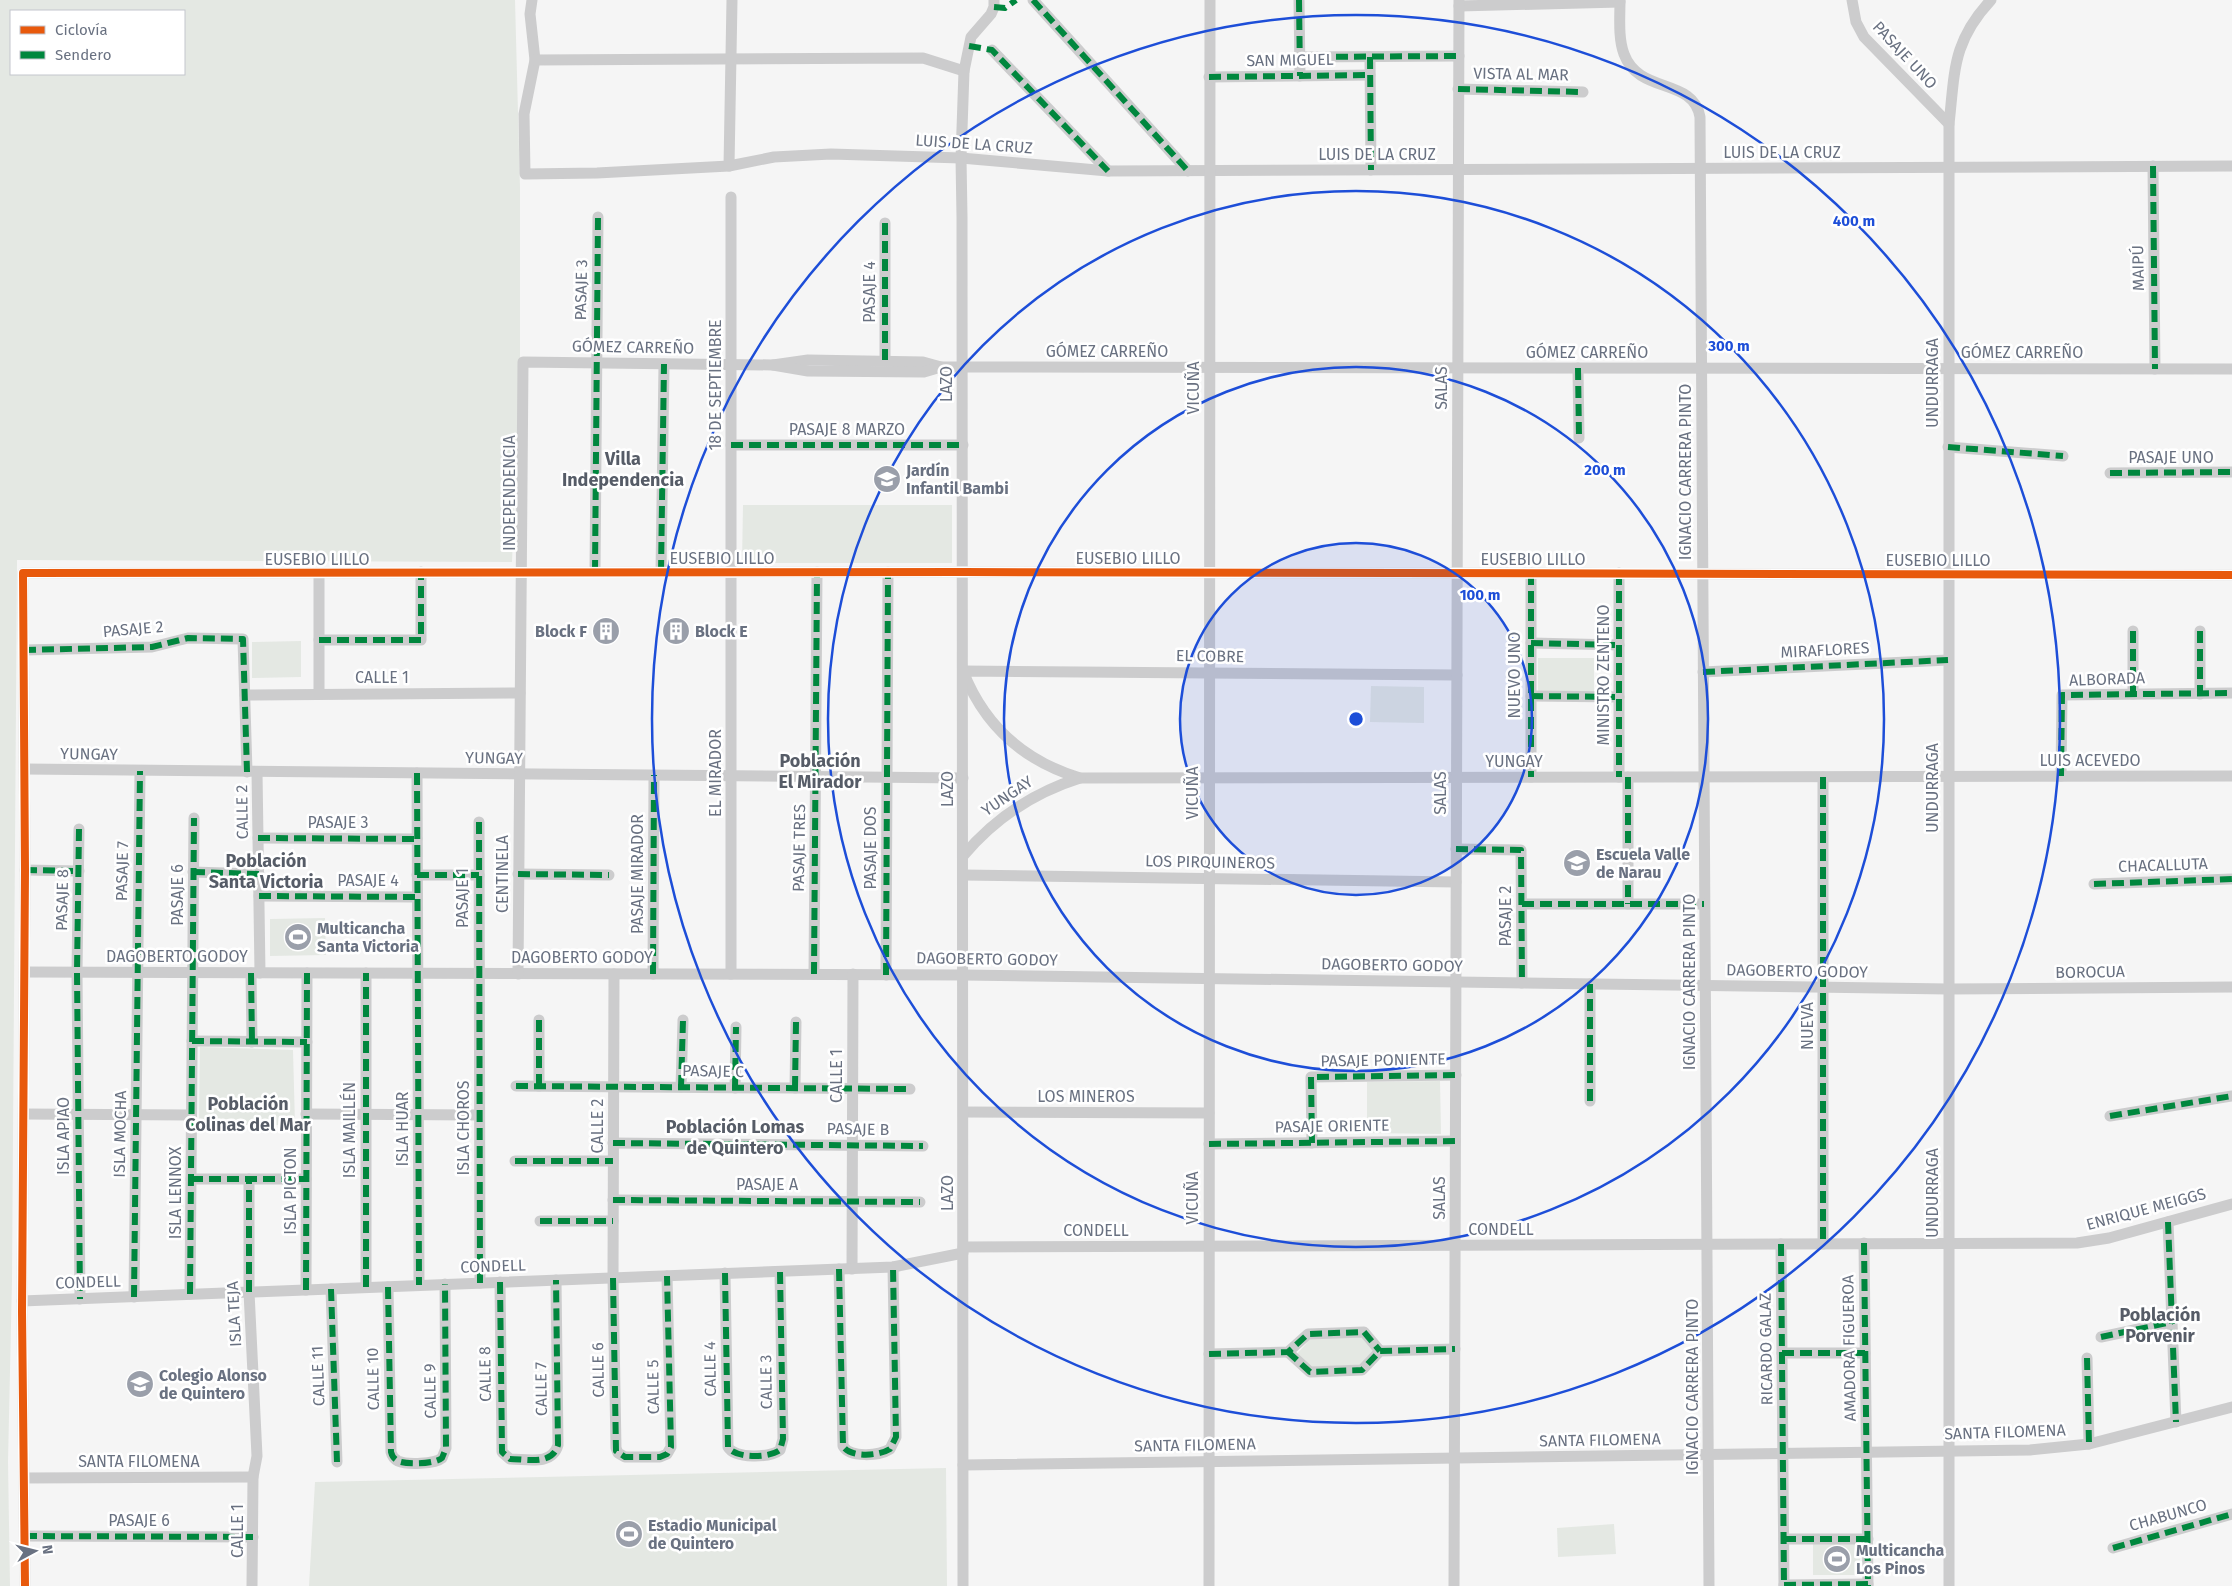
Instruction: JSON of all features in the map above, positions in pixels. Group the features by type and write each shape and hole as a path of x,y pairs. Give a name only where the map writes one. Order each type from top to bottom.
{"street":[{"path":"532,0 530,14 535,60 731,57 923,58 964,71"},
{"path":"729,166 732,0"},
{"name":"LAZO","path":"963,1586 964,1112 961,158 964,71 972,37 991,14 994,0"},
{"path":"1033,0 1188,171"},
{"name":"VICUÑA","path":"1209,1586 1210,0"},
{"path":"1299,0 1300,76"},
{"name":"PASAJE UNO","path":"1852,0 1856,22 1864,37 1949,124"},
{"name":"UNDURRAGA","path":"1948,1586 1949,124 1957,55 1968,29 1990,0"},
{"path":"1459,3 1621,1 1622,47 1632,67 1648,80 1687,94 1696,104 1700,117 1699,168"},
{"name":"SALAS","path":"1454,1586 1459,3"},
{"path":"992,50 1108,171"},
{"name":"SAN MIGUEL","path":"1300,57 1459,56"},
{"path":"1370,57 1372,170"},
{"name":"LUIS DE LA CRUZ","path":"535,60 524,114 525,174 597,174 729,166 774,157 831,154 961,158 1108,171 2232,166"},
{"name":"SAN MIGUEL","path":"1209,77 1370,75"},
{"name":"VISTA AL MAR","path":"1458,89 1583,92"},
{"name":"MAIPÚ","path":"2153,166 2155,369"},
{"name":"IGNACIO CARRERA PINTO","path":"1699,168 1709,1586"},
{"name":"18 DE SEPTIEMBRE","path":"731,197 731,572"},
{"name":"PASAJE 3","path":"595,572 598,217"},
{"name":"PASAJE 4","path":"885,223 885,360"},
{"name":"GÓMEZ CARREÑO","path":"773,366 808,360 885,360 923,362 941,367 2232,369"},
{"name":"GÓMEZ CARREÑO","path":"523,362 773,366 808,371 924,372 941,367"},
{"name":"INDEPENDENCIA","path":"519,774 523,362"},
{"path":"661,572 664,364"},
{"path":"1578,368 1579,438"},
{"name":"PASAJE 8 MARZO","path":"732,445 963,444"},
{"path":"1948,447 2062,456"},
{"name":"PASAJE UNO","path":"2110,473 2232,472"},
{"path":"319,572 319,693"},
{"path":"319,640 421,640 421,572"},
{"name":"EL MIRADOR","path":"731,572 731,974"},
{"name":"PASAJE TRES","path":"814,974 817,572"},
{"name":"PASAJE DOS","path":"886,974 888,572"},
{"name":"EUSEBIO LILLO","path":"24,650 23,573 1209,572 2232,575"},
{"name":"NUEVO UNO","path":"1530,573 1531,778"},
{"name":"MINISTRO ZENTENO","path":"1619,573 1619,696 1624,777"},
{"path":"2133,631 2134,694"},
{"path":"2200,631 2200,694"},
{"name":"PASAJE 2","path":"24,650 152,647 188,638 243,639"},
{"name":"CALLE 2","path":"243,639 245,695 258,838 259,896 252,1042"},
{"path":"1530,643 1619,645"},
{"path":"24,650 25,972 22,1301 25,1586"},
{"name":"MIRAFLORES","path":"1702,672 1948,660"},
{"name":"EL COBRE","path":"963,671 1457,675"},
{"name":"YUNGAY","path":"963,671 984,713 1005,736 1032,758 1063,773 1080,778 1948,777"},
{"name":"CALLE 1","path":"245,695 520,693"},
{"name":"ALBORADA","path":"2061,776 2062,695 2232,693"},
{"path":"1531,696 1619,696"},
{"name":"YUNGAY","path":"25,770 963,778"},
{"name":"PASAJE 7","path":"137,972 140,771"},
{"path":"416,973 417,773"},
{"name":"CENTINELA","path":"518,974 519,774"},
{"name":"PASAJE MIRADOR","path":"653,974 654,775"},
{"name":"LUIS ACEVEDO","path":"1948,777 2232,776"},
{"path":"1624,777 1628,904"},
{"name":"NUEVA","path":"1823,777 1823,1244"},
{"name":"YUNGAY","path":"963,856 986,830 1013,808 1045,790 1080,778"},
{"name":"PASAJE 6","path":"193,973 194,818"},
{"name":"PASAJE 1","path":"478,974 479,822"},
{"name":"PASAJE 8","path":"77,972 79,829"},
{"name":"PASAJE 3","path":"258,838 417,839"},
{"name":"PASAJE 2","path":"1456,849 1521,850 1522,983"},
{"path":"25,870 79,870"},
{"path":"193,872 258,874"},
{"path":"518,874 609,874"},
{"path":"417,875 479,875"},
{"name":"LOS PIRQUINEROS","path":"963,875 1456,882"},
{"name":"CHACALLUTA","path":"2094,884 2232,879"},
{"name":"PASAJE 4","path":"259,896 417,897"},
{"path":"1522,904 1704,904"},
{"name":"DAGOBERTO GODOY","path":"25,972 886,974 1948,989"},
{"name":"ISLA APIAO","path":"77,972 80,1299"},
{"name":"ISLA MOCHA","path":"134,1297 137,972"},
{"name":"ISLA LENNOX","path":"190,1294 193,973"},
{"name":"ISLA PICTON","path":"306,973 306,1290"},
{"name":"ISLA MAILLÉN","path":"366,973 366,1288"},
{"name":"ISLA HUAR","path":"416,973 419,1285"},
{"name":"ISLA CHOROS","path":"478,974 480,1283"},
{"name":"CALLE 2","path":"613,1278 614,974"},
{"name":"CALLE 1","path":"852,1269 853,974"},
{"path":"1590,984 1590,1101"},
{"name":"BOROCUA","path":"1948,989 2232,987"},
{"path":"539,1020 539,1086"},
{"path":"682,1087 683,1020"},
{"path":"795,1088 796,1022"},
{"path":"735,1088 736,1027"},
{"path":"192,1041 307,1042"},
{"name":"PASAJE PONIENTE","path":"1312,1143 1311,1077 1456,1075"},
{"name":"PASAJE C","path":"516,1086 910,1089"},
{"path":"2110,1116 2232,1096"},
{"name":"LOS MINEROS","path":"964,1112 1209,1113"},
{"path":"24,1114 192,1115"},
{"path":"306,1114 479,1115"},
{"name":"PASAJE ORIENTE","path":"1209,1144 1455,1141"},
{"name":"PASAJE B","path":"613,1143 924,1146"},
{"path":"515,1161 613,1161"},
{"path":"191,1179 306,1179"},
{"name":"ISLA TEJA","path":"249,1179 249,1292 258,1456 253,1477"},
{"name":"PASAJE A","path":"613,1200 920,1202"},
{"name":"ENRIQUE MEIGGS","path":"1948,1243 2077,1243 2109,1238 2232,1204"},
{"path":"540,1221 613,1221"},
{"path":"2168,1222 2176,1422"},
{"name":"CONDELL","path":"22,1301 892,1267 963,1250 1209,1246 1948,1243"},
{"name":"RICARDO GALAZ","path":"1781,1244 1784,1585"},
{"name":"AMADORA FIGUEROA","path":"1864,1244 1868,1585"},
{"path":"839,1269 843,1446 846,1451 853,1454 879,1453 890,1450 896,1438 892,1267"},
{"name":"CALLE 3","path":"741,1456 774,1454 780,1450 783,1443 780,1272"},
{"name":"CALLE 4","path":"725,1273 728,1443 732,1453 741,1456"},
{"name":"CALLE 5","path":"625,1457 660,1457 667,1454 671,1447 667,1276"},
{"name":"CALLE 6","path":"613,1278 616,1448 618,1453 625,1457"},
{"name":"CALLE 7","path":"512,1459 545,1459 555,1452 558,1445 556,1280"},
{"name":"CALLE 8","path":"500,1282 502,1452 507,1458 512,1459"},
{"name":"CALLE 9","path":"404,1462 436,1462 446,1452 445,1284"},
{"name":"CALLE 10","path":"388,1286 391,1452 395,1459 404,1462"},
{"name":"CALLE 11","path":"331,1289 337,1462"},
{"path":"2101,1337 2172,1322"},
{"path":"1209,1354 1288,1352 1308,1334 1364,1332 1380,1351"},
{"path":"1288,1352 1310,1372 1362,1370 1380,1351 1455,1349"},
{"path":"1782,1353 1865,1353"},
{"path":"2087,1358 2089,1444"},
{"name":"SANTA FILOMENA","path":"964,1465 2047,1449 2089,1444 2232,1407"},
{"name":"CALLE 1","path":"252,1586 253,1477"},
{"name":"SANTA FILOMENA","path":"25,1478 253,1477"},
{"name":"CHABUNCO","path":"2113,1548 2232,1514"},
{"name":"PASAJE 6","path":"25,1536 253,1536"},
{"path":"1784,1540 1868,1539"},
{"path":"1784,1585 1868,1585"}],"shaded area":[{"path":"0,0 515,0 520,188 520,360 512,562 17,560 12,1280 8,1462 10,1586 0,1586"},
{"path":"743,505 952,505 952,563 742,563"},
{"path":"301,641 301,677 252,678 252,642"},
{"path":"1538,658 1594,658 1594,693 1538,693"},
{"path":"1371,686 1424,687 1424,723 1370,722"},
{"name":"Multicancha Santa Victoria","path":"325,918 326,955 270,956 270,919"},
{"path":"200,1047 293,1050 295,1125 199,1125"},
{"path":"1440,1081 1441,1134 1367,1133 1367,1082"},
{"path":"1313,1336 1362,1336 1374,1352 1362,1365 1310,1367 1296,1355"},
{"name":"Estadio Municipal de Quintero","path":"946,1468 947,1586 309,1586 315,1482"},
{"path":"1614,1524 1616,1554 1558,1557 1557,1528"},
{"name":"Multicancha Los Pinos","path":"1813,1544 1860,1544 1860,1575 1813,1575"}],"marked path":[{"path":"994,7 1005,8 1016,0"},
{"path":"1033,0 1188,171"},
{"path":"1299,0 1300,76"},
{"path":"969,46 992,50 1108,171"},
{"path":"1300,57 1459,56"},
{"path":"1370,57 1371,170"},
{"path":"1209,77 1370,75"},
{"path":"1458,89 1583,92"},
{"path":"2153,166 2155,369"},
{"path":"595,572 598,217"},
{"path":"885,223 885,360"},
{"path":"661,572 664,364"},
{"path":"1578,368 1579,438"},
{"path":"731,445 963,445"},
{"path":"1948,447 2063,456"},
{"path":"2110,473 2232,472"},
{"path":"319,640 421,640 421,572"},
{"path":"814,974 817,572"},
{"path":"886,975 888,572"},
{"path":"1531,573 1531,777"},
{"path":"1619,573 1619,777"},
{"path":"2133,631 2133,694"},
{"path":"2200,631 2200,694"},
{"path":"24,650 152,647 188,638 243,639 247,772"},
{"path":"1531,643 1619,645"},
{"path":"1703,672 1948,660"},
{"path":"2061,776 2062,695 2232,693"},
{"path":"1531,696 1619,697"},
{"path":"134,1297 140,771"},
{"path":"417,773 419,1285"},
{"path":"653,974 654,775"},
{"path":"1628,777 1628,904"},
{"path":"1823,777 1823,1244"},
{"path":"190,1294 194,818"},
{"path":"479,822 480,1283"},
{"path":"79,829 77,972 80,1299"},
{"path":"258,838 417,839"},
{"path":"1456,849 1521,850 1522,983"},
{"path":"25,870 79,871"},
{"path":"193,872 259,874"},
{"path":"518,874 609,875"},
{"path":"417,875 479,875"},
{"path":"2094,884 2232,879"},
{"path":"259,896 417,897"},
{"path":"1522,904 1704,904"},
{"path":"251,973 252,1042"},
{"path":"306,1290 307,973"},
{"path":"366,973 366,1287"},
{"path":"1590,984 1590,1101"},
{"path":"539,1020 539,1086"},
{"path":"681,1087 683,1020"},
{"path":"795,1088 796,1022"},
{"path":"735,1088 736,1027"},
{"path":"192,1041 307,1042"},
{"path":"1312,1143 1311,1077 1456,1075"},
{"path":"516,1086 910,1089"},
{"path":"2110,1116 2232,1096"},
{"path":"1209,1144 1455,1141"},
{"path":"613,1143 923,1146"},
{"path":"515,1161 613,1161"},
{"path":"191,1179 306,1179"},
{"path":"249,1179 249,1292"},
{"path":"613,1200 920,1202"},
{"path":"540,1221 613,1221"},
{"path":"2168,1222 2176,1422"},
{"path":"1864,1243 1868,1586"},
{"path":"1781,1244 1784,1586"},
{"path":"839,1269 843,1446 852,1453 865,1455 890,1449 896,1437 893,1267"},
{"path":"725,1273 728,1447 738,1454 761,1456 780,1450 783,1439 780,1272"},
{"path":"613,1278 616,1451 625,1457 660,1457 667,1454 671,1447 667,1276"},
{"path":"500,1282 502,1452 510,1459 538,1460 550,1456 555,1452 558,1445 556,1280"},
{"path":"388,1287 391,1452 398,1461 421,1463 433,1462 442,1458 446,1448 445,1284"},
{"path":"331,1289 337,1462"},
{"path":"2101,1337 2172,1322"},
{"path":"1209,1354 1288,1352 1308,1334 1364,1332 1380,1351"},
{"path":"1288,1352 1310,1372 1362,1370 1380,1351 1455,1349"},
{"path":"1782,1353 1865,1353"},
{"path":"2087,1358 2089,1444"},
{"path":"2113,1548 2232,1514"},
{"path":"25,1536 253,1537"},
{"path":"1784,1539 1868,1539"},
{"path":"1784,1585 1868,1584"}],"cycle path":[{"path":"25,1586 22,1312 25,870 23,573 963,572 2232,575"}],"place":[{"name":"Jardín Infantil Bambi","path":"887,479"},
{"name":"Block F","path":"606,631"},
{"name":"Block E","path":"676,631"},
{"name":"Escuela Valle de Narau","path":"1577,863"},
{"name":"Multicancha Santa Victoria","path":"298,937"},
{"name":"Colegio Alonso de Quintero","path":"140,1384"},
{"name":"Estadio Municipal de Quintero","path":"629,1534"},
{"name":"Multicancha Los Pinos","path":"1837,1559"}],"district":[{"name":"Villa Independencia","path":"623,469"},
{"name":"Población El Mirador","path":"820,771"},
{"name":"Población Santa Victoria","path":"266,871"},
{"name":"Población Colinas del Mar","path":"248,1114"},
{"name":"Población Lomas de Quintero","path":"735,1137"},
{"name":"Población Porvenir","path":"2160,1325"}]}
